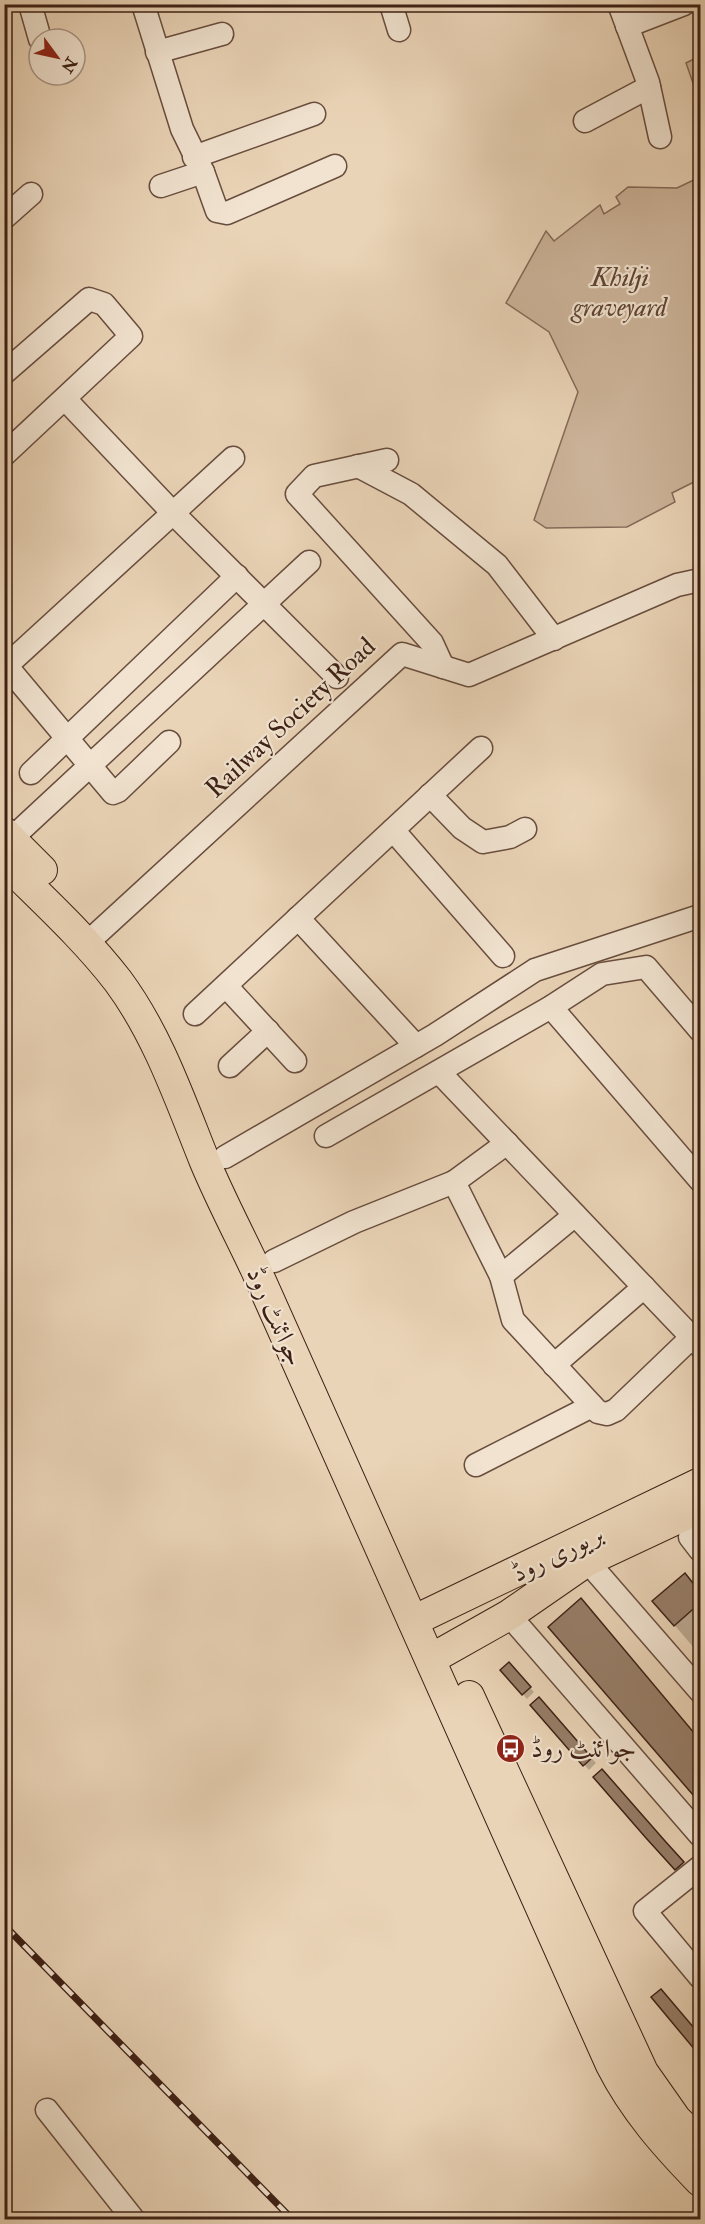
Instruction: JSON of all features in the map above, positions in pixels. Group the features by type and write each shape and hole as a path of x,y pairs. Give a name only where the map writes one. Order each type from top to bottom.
{"main road":[{"name":"جوائنٹ روڈ","path":"7,844 94,936 135,970 163,1015 190,1069 225,1157 274,1261 422,1616"},
{"name":"جوائنٹ روڈ","path":"94,936 159,1050 206,1165 440,1655 643,2072 676,2119 700,2143"},
{"name":"بریوری روڈ","path":"422,1616 700,1483"},
{"name":"بریوری روڈ","path":"440,1655 509,1615 587,1561 700,1508"},
{"name":"جوائنٹ روڈ","path":"440,1655 621,2085 657,2135 700,2181"}],"street":[{"path":"30,4 37,27"},
{"path":"143,4 182,129 199,164 217,211 227,213 335,166"},
{"path":"392,4 399,30"},
{"path":"620,4 649,87 660,137"},
{"path":"627,26 684,4"},
{"path":"157,52 222,34"},
{"path":"585,121 649,87"},
{"path":"161,186 199,164 314,114"},
{"path":"4,218 31,194"},
{"path":"4,374 89,299 95,299 104,304 130,336 4,455"},
{"path":"65,399 173,513 266,603 337,677"},
{"path":"169,742 113,793 88,767 5,665 233,458"},
{"path":"387,460 314,476 297,494 432,643 442,667"},
{"path":"358,466 411,494 497,565 554,639"},
{"path":"7,844 309,562"},
{"path":"31,773 237,576"},
{"name":"Railway Society Road","path":"94,936 402,654 469,675 677,585 700,580"},
{"path":"195,1014 481,748"},
{"path":"430,795 462,828 483,842 510,837 525,829"},
{"path":"393,830 503,956"},
{"path":"225,1157 416,1046 535,970 700,916"},
{"path":"298,918 416,1046"},
{"path":"326,1136 551,1008 602,974 646,967 700,1030"},
{"path":"226,986 296,1061"},
{"path":"551,1008 700,1180"},
{"path":"230,1066 267,1031"},
{"path":"439,1072 696,1342 616,1410 607,1414 598,1412 513,1320 501,1276 454,1182"},
{"path":"274,1261 354,1222 454,1182 507,1143"},
{"path":"501,1276 575,1215"},
{"path":"554,1365 644,1287"},
{"path":"476,1465 592,1406"},
{"path":"587,1561 700,1691"},
{"path":"509,1615 700,1835"},
{"path":"700,1867 645,1911 700,1977"},
{"path":"46,2110 134,2220"}],"green space":[{"path":"700,56 700,103 686,63"},
{"name":"Khilji graveyard","path":"700,177 700,479 672,493 675,502 627,527 546,528 534,520 578,392 549,332 506,303 546,231 554,241 600,205 604,214 620,204 616,197 628,187 677,188"}],"building":[{"path":"685,1573 700,1592 700,1603 674,1626 652,1601"},
{"path":"581,1598 700,1740 700,1803 548,1627"},
{"path":"509,1662 531,1687 522,1695 500,1670"},
{"path":"539,1697 592,1758 583,1766 530,1705"},
{"path":"602,1769 684,1862 675,1870 593,1777"},
{"path":"661,1989 700,2035 700,2056 651,1997"}],"railway":[{"path":"4,1925 293,2220"}],"place":[{"name":"جوائنٹ روڈ","path":"510,1748"}]}
